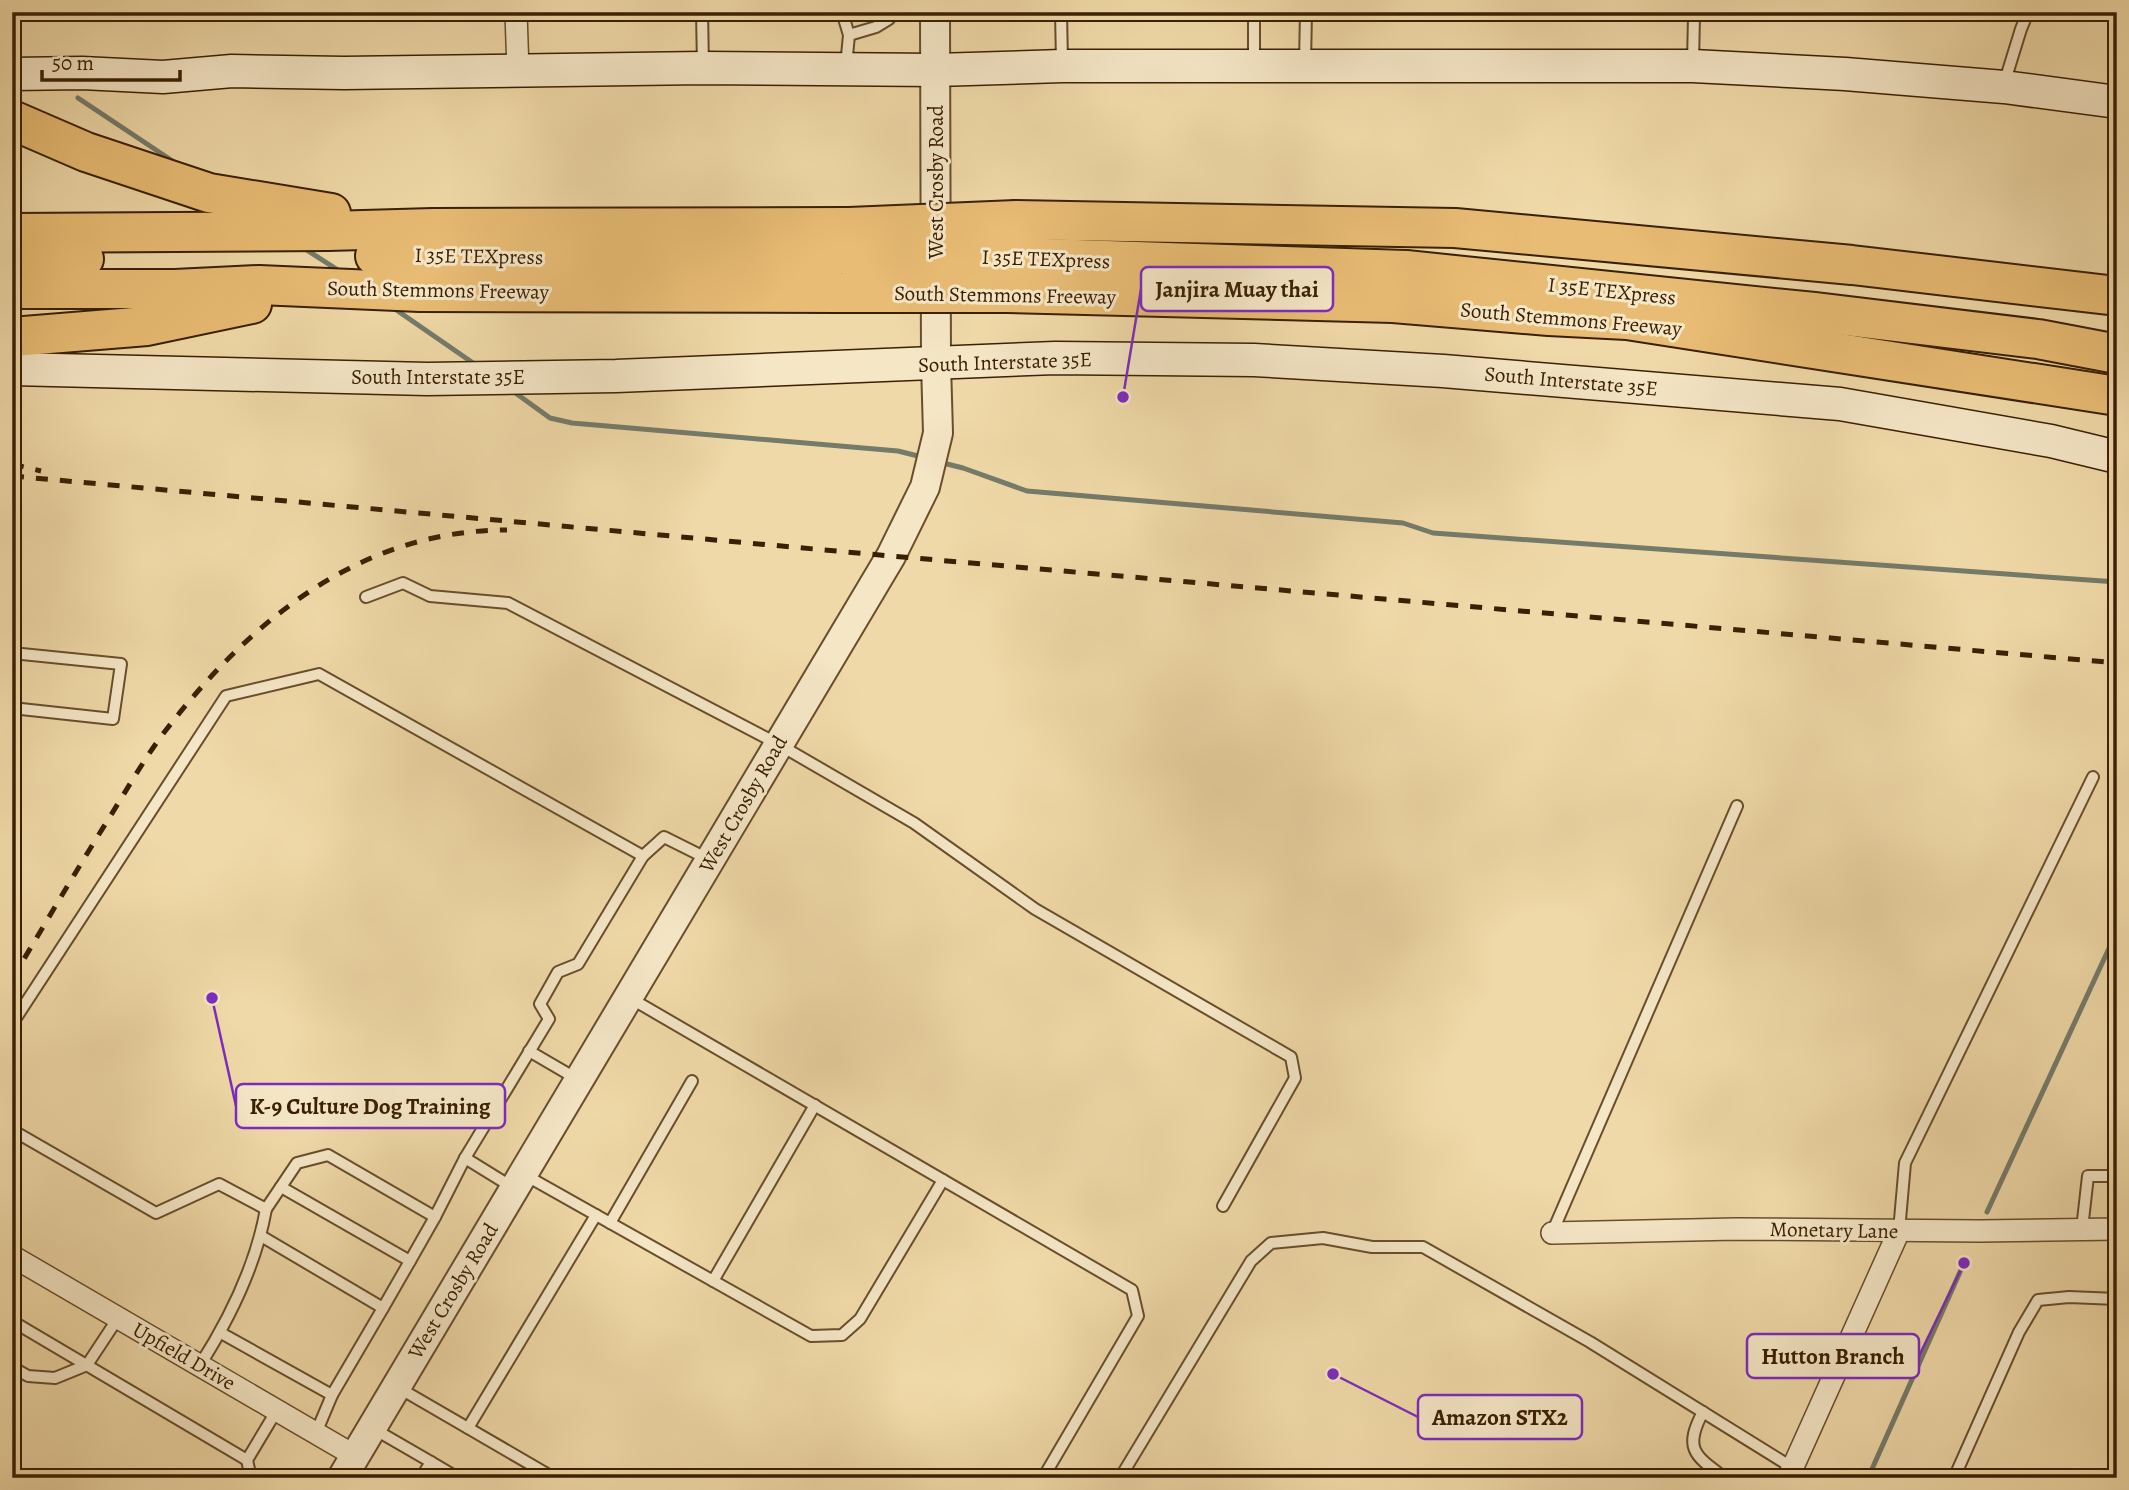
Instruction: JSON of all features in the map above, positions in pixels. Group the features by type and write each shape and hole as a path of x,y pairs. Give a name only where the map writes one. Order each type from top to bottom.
{"highway":[{"path":"12,120 86,152 209,193 314,220"},
{"path":"12,233 192,232 314,220 433,228 847,241 1016,219 1455,228 1852,265 2117,296"},
{"name":"I 35E TEXpress","path":"12,260 364,256 658,258 847,241 1010,275 1406,270 1814,312 2025,337 2117,354"},
{"name":"South Stemmons Freeway","path":"12,289 175,289 259,285 420,292 841,293 1010,275 1627,320 2117,396"},
{"path":"12,337 147,326 328,288"}],"main road":[{"path":"12,74 82,73 163,77 232,71 344,73 1062,66 1693,66 2004,86 2117,102"},
{"name":"South Interstate 35E","path":"12,369 427,379 616,376 1055,358 1254,360 1443,370 1840,404 2051,440 2117,457"}],"street":[{"path":"516,12 518,72"},
{"name":"West Crosby Road","path":"348,1467 891,556 925,487 938,433 935,12"},
{"name":"Monetary Lane","path":"1552,1233 1736,1229 2117,1229"},
{"path":"1791,1473 1899,1231"},
{"name":"Upfield Drive","path":"12,1256 316,1433 348,1467"}],"lane":[{"path":"702,12 703,68"},
{"path":"842,12 849,34 846,69"},
{"path":"849,34 876,27 889,19 889,12"},
{"path":"1061,12 1062,66"},
{"path":"1254,12 1254,66"},
{"path":"1306,12 1306,66"},
{"path":"2004,86 2028,12"},
{"path":"1693,66 1694,13"},
{"path":"366,597 402,583 430,596 508,603 778,744 914,823 1035,909 1291,1057 1295,1078 1223,1206"},
{"path":"12,653 121,664 113,719 12,708"},
{"path":"12,1024 226,696 319,674 642,856"},
{"path":"1899,1231 1905,1163 2093,777"},
{"path":"1552,1233 1737,806"},
{"path":"316,1433 331,1395 435,1217 465,1158 549,1019 540,1004 558,972 578,964 642,856 664,837 710,861"},
{"path":"629,997 1132,1290 1138,1316 1043,1478"},
{"path":"530,1051 579,1080"},
{"path":"610,1223 692,1081"},
{"path":"713,1281 815,1105"},
{"path":"12,1130 156,1213 219,1184 266,1209"},
{"path":"200,1366 221,1333 239,1293 261,1236 266,1209 297,1163 328,1155 435,1217"},
{"path":"465,1158 610,1223 811,1336 842,1335 860,1318 943,1180"},
{"path":"2082,1229 2088,1176 2117,1176"},
{"path":"281,1187 410,1261"},
{"path":"468,1428 596,1216"},
{"path":"261,1236 383,1308"},
{"path":"1120,1478 1251,1261 1270,1242 1323,1238 1372,1247 1423,1247 1590,1342 1703,1412 1791,1473"},
{"path":"1954,1478 2018,1332 2038,1300 2069,1297 2117,1299"},
{"path":"12,1367 28,1376 55,1378 87,1365 118,1318"},
{"path":"12,1321 247,1460"},
{"path":"221,1333 331,1395"},
{"path":"396,1386 554,1478"},
{"path":"251,1478 247,1460 277,1410"},
{"path":"1703,1412 1694,1429 1693,1446 1700,1459 1725,1478"},
{"path":"372,1427 458,1478"},
{"path":"421,1478 430,1462"}],"waterway":[{"path":"78,98 177,164"},
{"path":"302,247 341,272"},
{"path":"392,307 476,365"},
{"path":"510,389 550,418 572,423 898,451 922,457"},
{"path":"939,462 1027,491 1403,523 1433,533 2117,582"},
{"path":"1987,1212 2117,931"},
{"path":"1868,1478 1964,1263"}],"railway":[{"path":"12,464 41,471"},
{"path":"12,476 2117,663"},
{"path":"12,979 152,750 199,690 235,652 273,618 314,589 357,564 404,546 454,534 507,530"}],"place":[{"name":"Janjira Muay thai","path":"1123,397"},
{"name":"K-9 Culture Dog Training","path":"212,998"},
{"name":"Hutton Branch","path":"1964,1263"},
{"name":"Amazon STX2","path":"1333,1374"}]}
